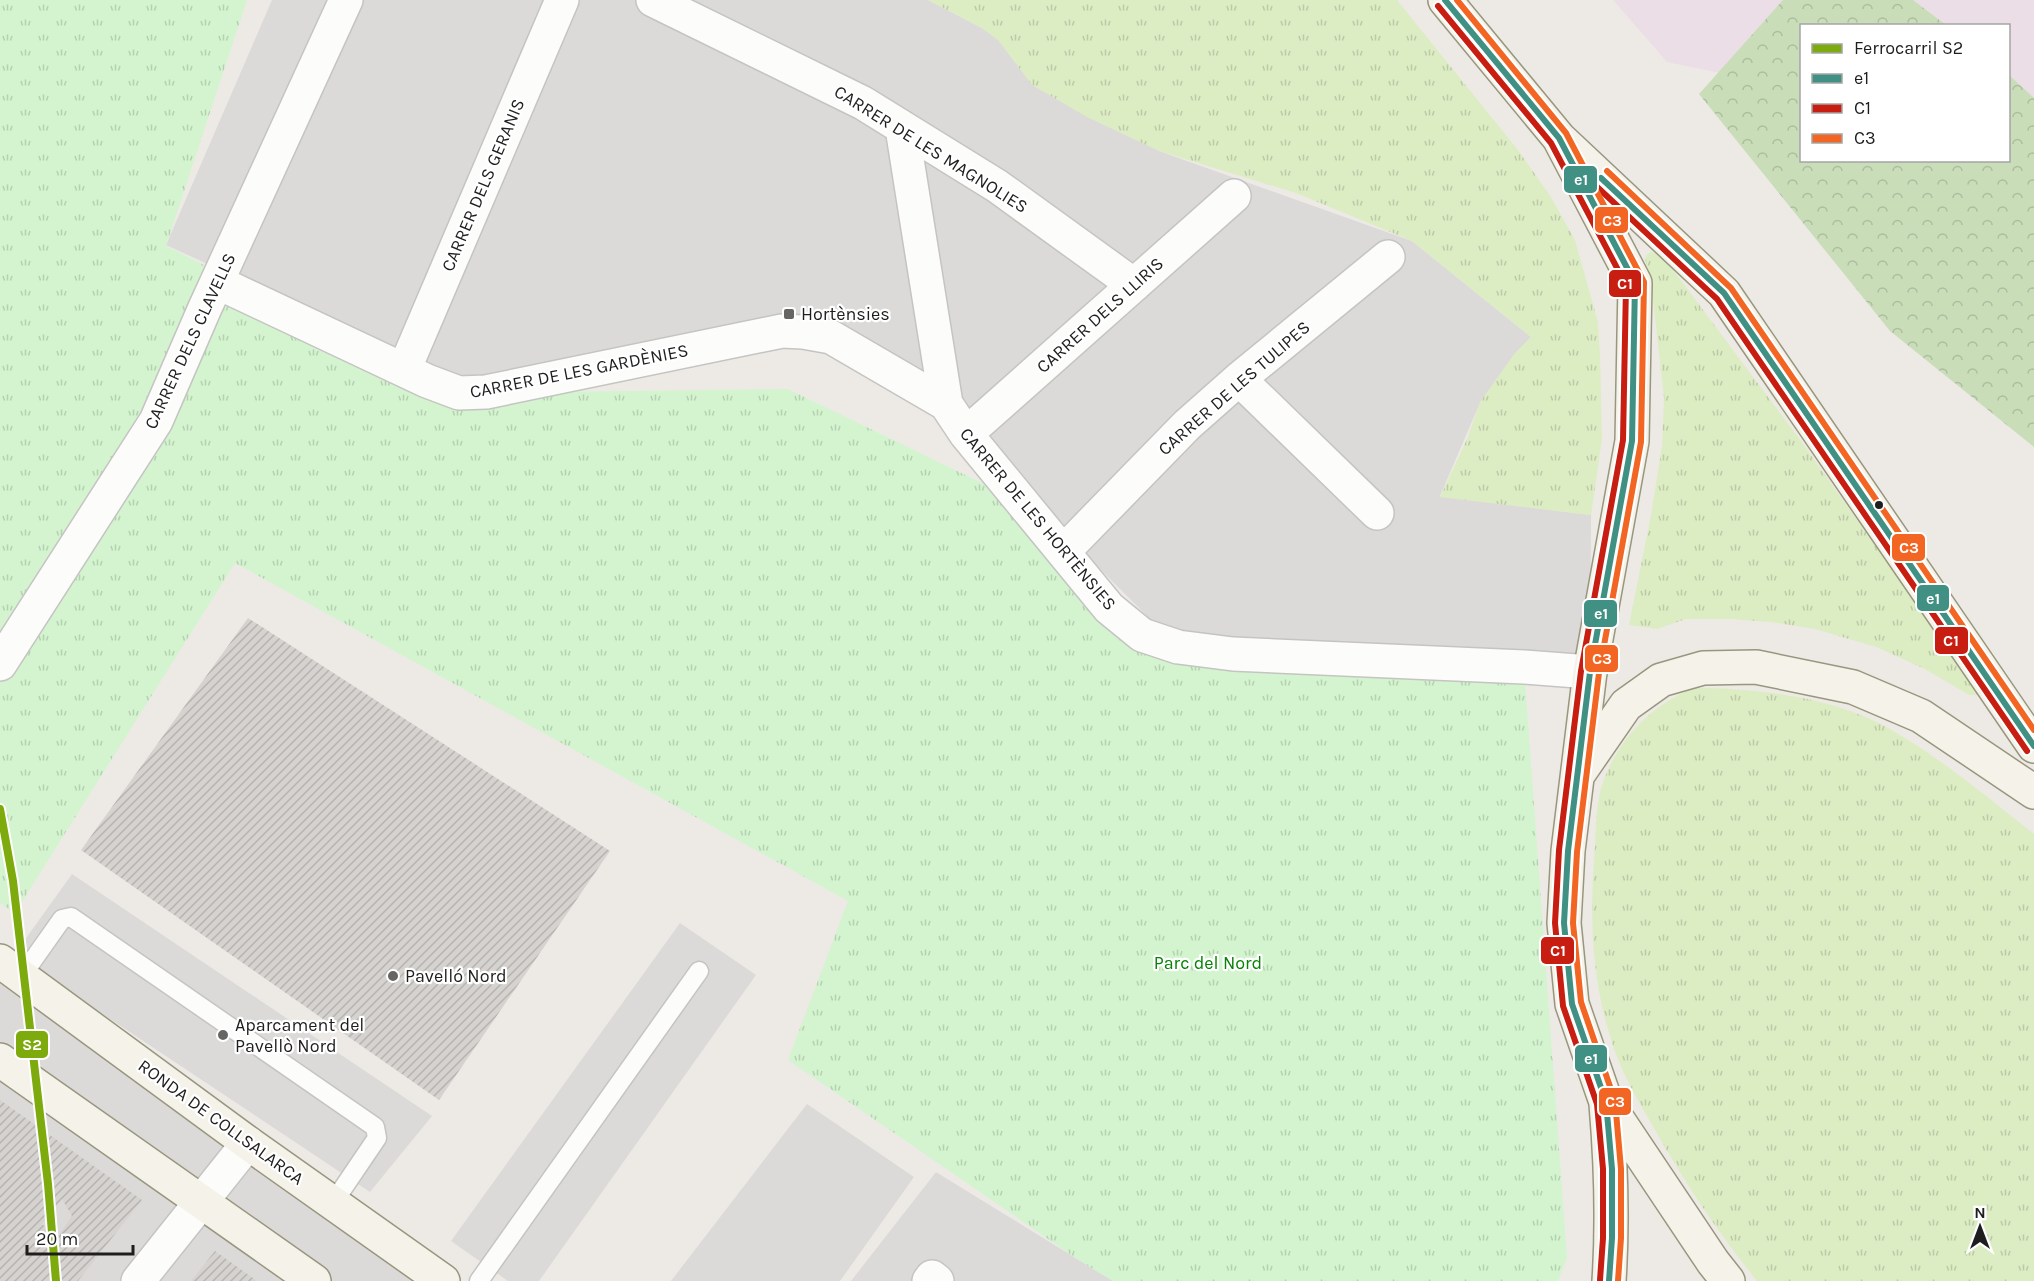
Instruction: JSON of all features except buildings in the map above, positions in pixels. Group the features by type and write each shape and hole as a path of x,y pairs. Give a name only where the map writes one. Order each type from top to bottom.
{"street":[{"name":"CARRER DELS CLAVELLS","path":"0,664 156,422 217,282 346,0"},
{"name":"CARRER DELS GERANIS","path":"404,370 562,0"},
{"name":"CARRER DE LES MAGNOLIES","path":"653,0 862,103 997,186 1134,285"},
{"path":"1445,0 1559,138 1724,293 2034,746"},
{"name":"CARRER DE LES HORTÈNSIES","path":"902,128 946,404 966,435 1109,608 1142,635 1178,647 1233,654 1590,672"},
{"path":"1559,138 1635,283 1632,441 1590,672 1568,850 1565,935 1572,1004 1606,1102 1612,1169 1612,1238 1609,1281"},
{"name":"CARRER DELS LLIRIS","path":"966,435 1234,196"},
{"name":"CARRER DE LES TULIPES","path":"1063,552 1187,425 1239,379 1388,257"},
{"name":"CARRER DE LES GARDÈNIES","path":"217,282 404,370 459,393 486,392 782,331 831,337 946,404"},
{"path":"1239,379 1377,513"},
{"path":"1576,777 1626,705 1661,680 1703,668 1756,667 1853,687 1920,716 2034,792"},
{"name":"RONDA DE COLLSALARCA","path":"10,969 248,1143 443,1281"},
{"path":"0,1060 314,1281"},
{"path":"1606,1102 1728,1281"},
{"path":"138,1281 248,1143"},
{"path":"928,1281 932,1277 937,1281"}],"lane":[{"path":"10,969 62,919 71,917 375,1127 377,1138 333,1203"},
{"path":"479,1281 699,971"}],"shaded area":[{"path":"272,0 928,0 982,28 1159,151 1412,241 1531,337 1480,403 1440,496 1591,515 1590,672 1178,647 966,435 831,337 486,392 166,245"},
{"path":"1613,0 2034,0 2034,140 2010,134 2010,24 1800,24 1800,90 1667,62"},
{"name":"Aparcament del Pavellò Nord","path":"72,874 432,1116 370,1192 14,955"},
{"path":"680,923 756,975 539,1281 508,1281 451,1241"},
{"path":"0,967 453,1281 0,1281"},
{"path":"807,1104 914,1177 840,1281 671,1281"},
{"path":"936,1172 1113,1281 851,1281"}],"green space":[{"name":"Parc del Nord","path":"0,0 247,0 166,246 459,393 788,389 1023,503 1156,640 1524,667 1567,1258 1558,1281 1113,1281 1077,1259 788,1060 848,901 235,563 15,913 0,903"},
{"path":"928,0 1397,0 1518,150 1551,197 1575,240 1598,322 1600,356 1602,439 1591,515 1440,497 1467,439 1480,402 1515,353 1531,337 1412,241 1296,193 1159,151 1087,117 1032,85 998,40 982,28"},
{"path":"1783,0 1913,0 1945,24 1800,24 1800,162 2010,162 2010,76 2034,98 2034,447 1890,331 1699,94"},
{"path":"1651,252 1662,255 1798,437 1982,695 1969,695 1925,669 1876,647 1815,629 1771,622 1730,619 1686,619 1657,629 1629,625 1662,446 1664,398 1652,290 1645,258"},
{"path":"1694,688 1718,688 1795,696 1845,709 1868,718 1927,752 1964,778 2034,834 2034,1281 1757,1281 1703,1208 1645,1113 1617,1057 1608,1031 1597,979 1592,901 1597,812 1604,779 1611,763 1629,736 1651,713"}],"rail line":[{"name":"S2","path":"0,809 13,881 48,1184 56,1281"}],"transit line":[{"name":"e1","path":"1445,0 1559,138 1635,283 1632,441 1590,672 1568,851 1564,923 1572,1004 1606,1102 1612,1169 1612,1238 1609,1281"},
{"name":"C3","path":"1457,0 1566,133 1644,282 1641,442 1599,673 1577,852 1573,923 1581,1002 1615,1101 1621,1169 1621,1238 1618,1281"},
{"name":"C1","path":"1438,6 1551,143 1626,285 1623,440 1581,671 1559,850 1555,923 1563,1006 1597,1104 1603,1169 1603,1238 1600,1280"},
{"name":"C3","path":"1607,171 1731,288 2034,730"},
{"name":"e1","path":"1601,178 1724,293 2034,746"},
{"name":"C1","path":"1595,185 1717,299 2027,751"}],"place":[{"name":"Hortènsies","path":"789,314"},
{"name":"Pavelló Nord","path":"393,976"},
{"name":"Aparcament del Pavellò Nord","path":"223,1035"}]}
